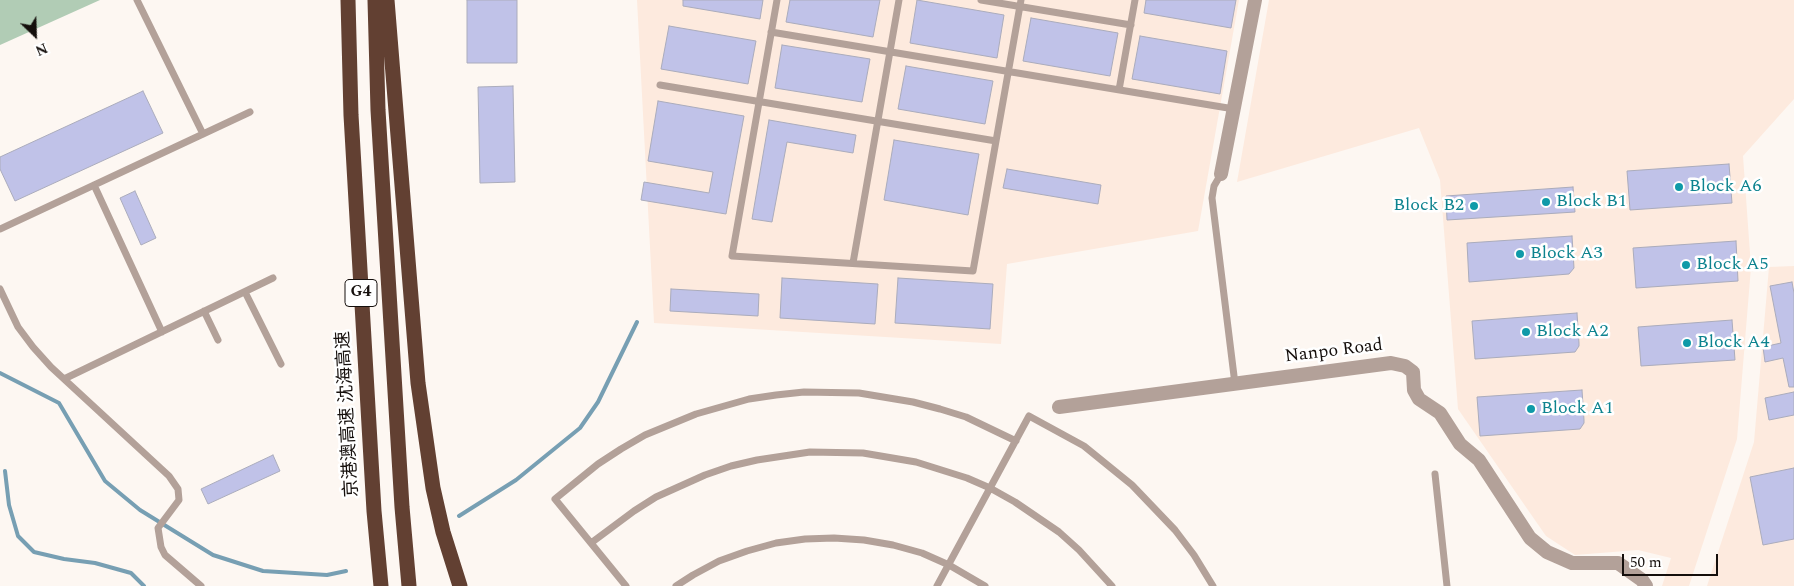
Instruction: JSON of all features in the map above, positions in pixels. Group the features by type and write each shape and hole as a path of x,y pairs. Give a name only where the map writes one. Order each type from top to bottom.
{"highway":[{"name":"京港澳高速 沈海高速","path":"348,0 352,116 370,451 381,586"},
{"name":"G4","path":"375,0 381,150 402,507 409,586"},
{"path":"387,0 418,383 433,488 443,532 460,586"}],"street":[{"path":"1221,174 1254,0"},
{"name":"Nanpo Road","path":"1059,407 1390,363 1405,366 1413,372 1414,390 1419,400 1440,413 1460,444 1479,460 1530,538 1547,552 1572,563 1618,563 1632,580 1642,580 1646,586"}],"lane":[{"path":"138,0 203,134"},
{"path":"777,0 732,256 973,270 1020,3"},
{"path":"852,263 898,0"},
{"path":"981,0 1020,3 1131,25"},
{"path":"1119,90 1135,0"},
{"path":"771,32 1234,109"},
{"path":"660,86 996,141"},
{"path":"0,229 250,112"},
{"path":"1221,174 1214,186 1212,198 1235,384"},
{"path":"94,185 162,332"},
{"path":"64,379 273,278"},
{"path":"0,289 18,327 33,347 64,379 169,476 178,490 179,500 158,528 161,547 165,556 201,586"},
{"path":"245,292 281,364"},
{"path":"204,312 218,340"},
{"path":"626,586 555,499 598,464 645,435 696,414 740,401 804,392 859,393 913,402 966,418 1016,440"},
{"path":"937,586 1029,416 1070,438 1109,465 1149,501 1194,555 1213,586"},
{"path":"591,543 634,511 680,485 731,466 783,455 836,452 890,456 942,469 990,488 1015,502 1058,532 1079,550 1112,586"},
{"path":"1435,474 1447,586"},
{"path":"676,586 719,562 747,551 776,543 834,538 864,540 912,550 949,564 985,586"}],"shaded area":[{"path":"637,0 1239,0 1198,231 1007,264 1001,344 654,323"},
{"path":"1269,0 1794,0 1794,99 1743,156 1751,267 1737,439 1689,586 1662,586 1671,558 1638,550 1575,555 1546,536 1458,409 1440,180 1419,128 1237,182"},
{"path":"1794,266 1794,586 1707,586 1754,442 1769,267"}],"green space":[{"path":"0,0 100,0 0,45"}],"building":[{"path":"467,0 517,0 517,63 467,63"},
{"path":"683,0 763,0 760,19 683,6"},
{"path":"790,0 880,0 873,37 786,22"},
{"path":"917,0 1004,15 997,58 910,43"},
{"path":"1146,0 1236,0 1231,28 1144,13"},
{"path":"1031,18 1118,33 1110,76 1023,61"},
{"path":"669,26 756,41 748,84 661,69"},
{"path":"1140,36 1227,51 1220,94 1132,79"},
{"path":"782,45 870,59 862,102 775,88"},
{"path":"906,66 993,81 985,124 898,109"},
{"path":"513,86 515,182 480,183 478,87"},
{"path":"143,91 163,133 15,201 0,169 0,157"},
{"path":"658,101 744,116 726,214 641,200 644,182 709,193 713,172 648,161"},
{"path":"769,120 856,135 853,153 787,142 772,222 752,219"},
{"path":"894,140 979,154 968,215 884,200"},
{"name":"Block A6","path":"1729,164 1732,203 1630,210 1627,171"},
{"path":"1007,169 1101,185 1098,204 1003,188"},
{"path":"1573,187 1575,212 1447,220 1446,196"},
{"path":"135,191 156,238 141,245 120,198"},
{"name":"Block A3","path":"1572,236 1574,268 1569,274 1469,282 1467,243"},
{"name":"Block A5","path":"1736,241 1738,281 1636,288 1633,248"},
{"path":"782,278 878,284 875,324 780,318"},
{"path":"898,278 993,284 990,329 895,323"},
{"path":"1792,282 1794,293 1794,387 1789,387 1783,358 1765,362 1763,347 1781,343 1770,286"},
{"path":"671,289 759,294 758,316 670,311"},
{"name":"Block A2","path":"1577,313 1579,346 1575,352 1475,359 1472,321"},
{"name":"Block A4","path":"1732,320 1735,360 1641,366 1638,327"},
{"name":"Block A1","path":"1582,390 1584,423 1580,429 1480,436 1477,397"},
{"path":"1794,392 1794,415 1769,420 1765,398"},
{"path":"273,455 280,471 208,504 201,489"},
{"path":"1794,468 1794,539 1763,545 1750,477"}],"waterway":[{"path":"459,516 516,480 580,428 598,402 637,322"},
{"path":"0,373 59,403 105,481 140,510 213,555 263,571 327,575 346,571"},
{"path":"5,471 9,505 18,536 34,552 64,559 95,563 131,573 144,586"}],"place":[{"name":"Block A6","path":"1679,187"},
{"name":"Block B1","path":"1546,202"},
{"name":"Block B2","path":"1474,206"},
{"name":"Block A3","path":"1520,254"},
{"name":"Block A5","path":"1686,265"},
{"name":"Block A2","path":"1526,332"},
{"name":"Block A4","path":"1687,343"},
{"name":"Block A1","path":"1531,409"}]}
